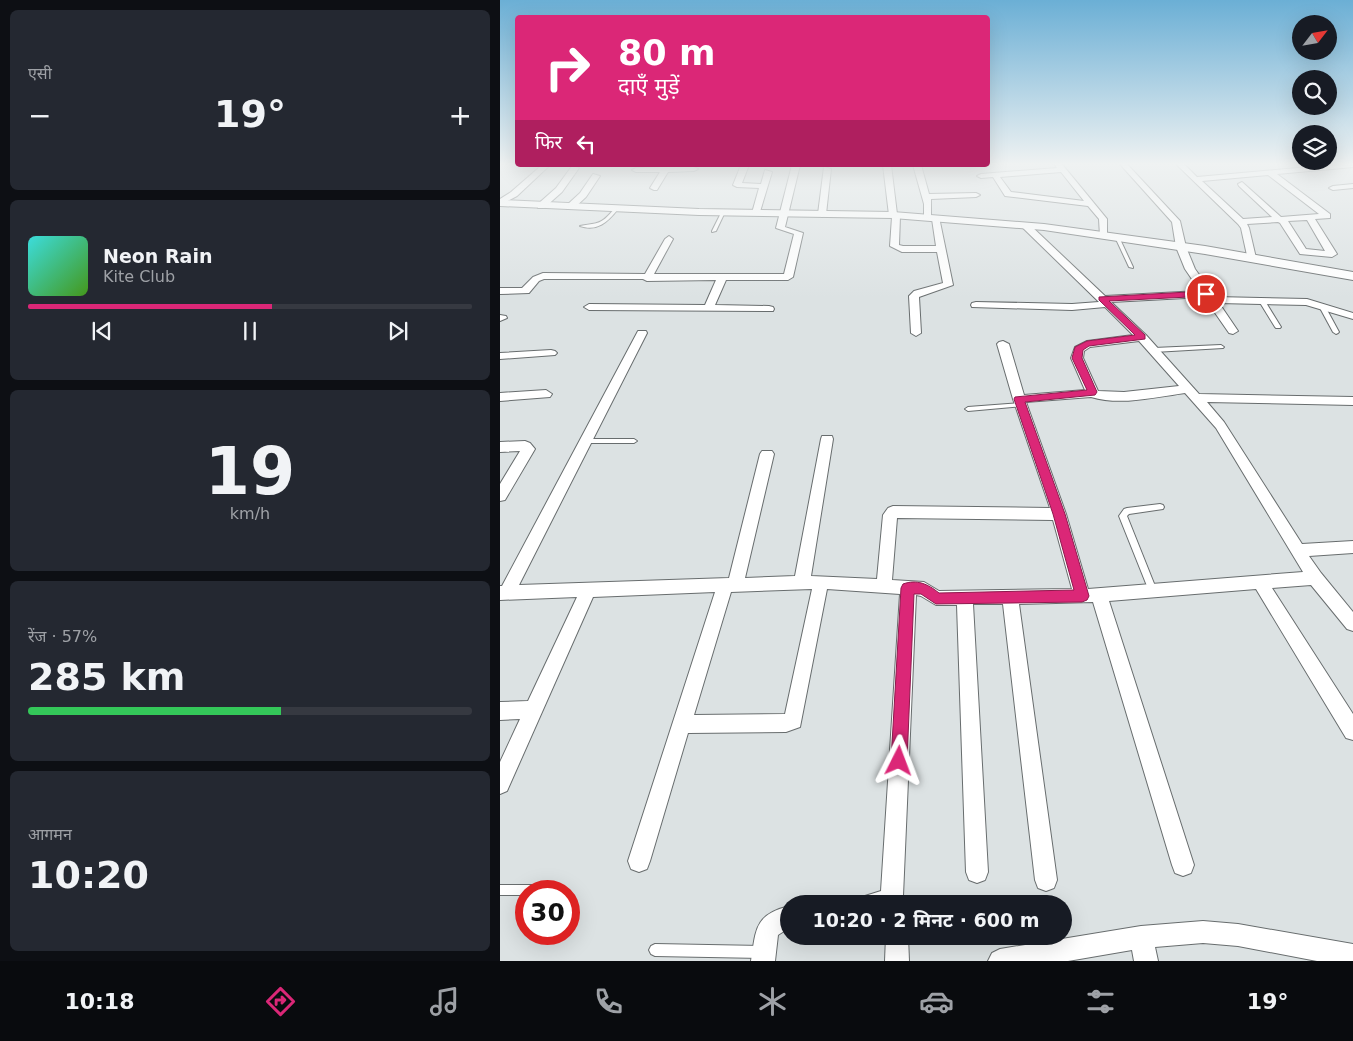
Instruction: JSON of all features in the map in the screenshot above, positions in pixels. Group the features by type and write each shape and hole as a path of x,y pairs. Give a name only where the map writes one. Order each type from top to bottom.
{"street":[{"path":"589,208 895,216 1026,226 1117,237 1353,276"},
{"path":"756,213 758,208"},
{"path":"500,292 525,291 536,279 543,276 788,278 799,233 780,228 786,208"},
{"path":"822,214 823,208"},
{"path":"894,208 895,246 902,249 940,249"},
{"path":"916,333 914,296 948,284 929,208"},
{"path":"1094,208 1103,219 1104,236"},
{"path":"1164,208 1176,221 1181,247 1190,269 1232,331"},
{"path":"1227,208 1245,228 1251,258"},
{"path":"1268,208 1281,220 1303,252 1332,254 1310,218"},
{"path":"1241,222 1327,216 1316,208"},
{"path":"1026,226 1142,337 1220,425 1315,578 1353,624"},
{"path":"647,278 669,239"},
{"path":"709,308 722,278"},
{"path":"976,305 1072,307 1104,301 1208,297 1306,302 1353,316"},
{"path":"589,307 769,309"},
{"path":"503,593 642,333"},
{"path":"1091,393 1077,358 1078,349 1087,344 1142,337"},
{"path":"1003,344 1020,402 1059,514 1091,595 1183,865"},
{"path":"500,356 551,352"},
{"path":"1020,402 1091,393 1101,397 1192,393 1353,401"},
{"path":"500,397 546,394"},
{"path":"802,582 827,439"},
{"path":"500,447 525,446 528,449 500,496"},
{"path":"639,861 682,724 730,585 767,454"},
{"path":"884,585 890,514 893,512 1059,514"},
{"path":"1298,550 1353,547"},
{"path":"503,593 821,582 924,589 936,598 965,598 1091,595 1315,578"},
{"path":"682,724 786,723 793,720 821,582"},
{"path":"1260,582 1353,730"},
{"path":"886,895 908,588"},
{"path":"500,784 588,590"},
{"path":"1010,597 1046,880"},
{"path":"965,598 977,872"},
{"path":"500,711 534,710"},
{"path":"764,957 769,927 772,922 780,920"},
{"path":"1000,961 1141,937 1203,932 1238,936 1353,956"},
{"path":"1141,937 1146,961"},
{"path":"897,945 897,961"}],"lane":[{"path":"582,226 604,224 616,209"},
{"path":"714,231 723,212"},
{"path":"1117,237 1131,267"},
{"path":"1262,301 1278,327"},
{"path":"1324,308 1336,332"},
{"path":"1154,350 1221,347"},
{"path":"968,409 1020,402"},
{"path":"584,441 634,442"},
{"path":"1153,590 1123,516 1127,511 1160,507"},
{"path":"500,890 515,890"},
{"path":"655,950 764,957"}],"route":[{"path":"899,761 908,588 924,589 930,596 936,598 1082,596 1059,514 1019,399 1091,393 1077,358 1078,349 1087,344 1142,337 1102,299 1206,294"}]}
